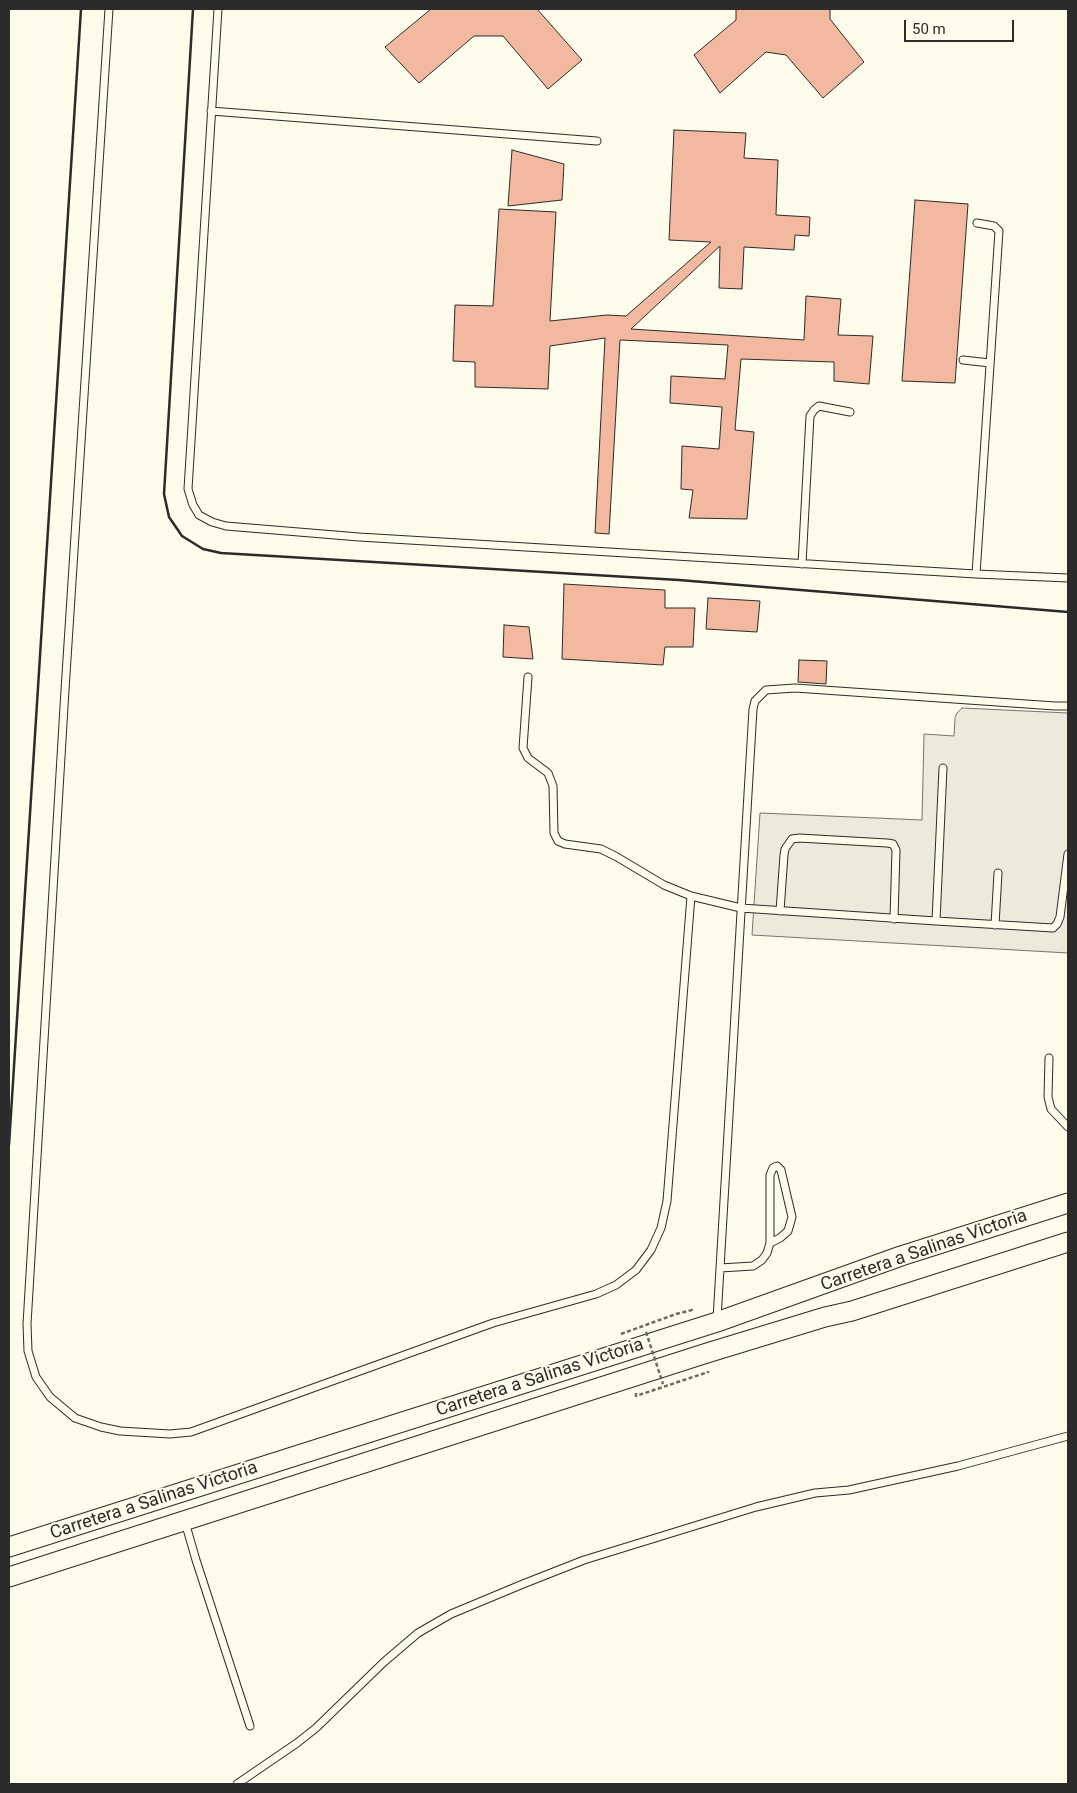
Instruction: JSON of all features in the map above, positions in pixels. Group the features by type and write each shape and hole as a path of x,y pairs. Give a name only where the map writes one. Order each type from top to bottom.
{"main road":[{"name":"Carretera a Salinas Victoria","path":"9,1547 717,1322 901,1256 1068,1203"},
{"name":"Carretera a Salinas Victoria","path":"9,1577 707,1353 825,1317 852,1311 1068,1242"}],"lane":[{"path":"109,9 72,572 27,1324 28,1351 36,1377 50,1397 76,1418 101,1427 120,1431 170,1434 191,1432 493,1323 596,1294 616,1285 636,1270 651,1250 661,1228 667,1201 691,896"},
{"path":"218,9 188,489 193,505 199,515 212,522 226,526 359,537 1068,578"},
{"path":"211,111 597,141"},
{"path":"976,574 999,231 994,226 977,223"},
{"path":"962,360 990,363"},
{"path":"802,564 810,416 819,406 850,412"},
{"path":"528,677 523,748 528,758 548,773 553,786 554,833 558,841 565,844 602,850 664,885 691,896 741,908 1050,929 1056,927 1060,917 1068,854"},
{"path":"717,1322 752,709 755,701 762,692 772,688 795,688 1068,706"},
{"path":"936,922 943,768"},
{"path":"780,911 784,855 785,849 792,839 887,843 893,844 896,850 894,918"},
{"path":"995,925 998,873"},
{"path":"1049,1058 1048,1098 1051,1109 1068,1127"},
{"path":"720,1268 753,1266 767,1254 770,1243 770,1174 773,1168 777,1166 781,1170 792,1217 791,1226 788,1231 770,1243"},
{"path":"237,1784 297,1744 384,1662 418,1633 451,1614 584,1560 756,1507 815,1493 848,1490 958,1466 1068,1436"},
{"path":"185,1520 196,1560 250,1726"}],"path":[{"path":"646,1332 663,1384"}],"shaded area":[{"path":"962,708 1068,713 1068,953 752,935 760,813 922,820 924,734 954,736 955,718"}],"building":[{"path":"431,9 537,9 582,60 548,89 503,36 474,36 419,83 385,47"},
{"path":"736,9 830,9 830,19 864,62 823,98 786,55 766,52 720,93 694,55 736,20"},
{"path":"674,130 746,133 744,158 778,160 776,215 810,217 809,236 795,235 794,250 744,247 742,289 719,288 720,246 631,329 804,340 806,296 841,299 838,335 873,336 869,384 834,381 834,362 741,359 735,430 754,432 747,519 689,518 693,490 681,489 682,446 719,449 722,407 670,403 671,376 725,379 728,345 620,340 609,534 595,533 605,338 550,346 548,389 475,387 475,362 453,361 455,305 493,306 499,209 556,212 550,321 607,315 626,316 711,242 669,240"},
{"path":"512,150 564,164 562,200 508,206"},
{"path":"915,200 968,204 955,383 902,381"},
{"path":"564,584 665,590 665,608 695,608 693,647 665,647 663,665 562,659"},
{"path":"708,598 760,601 757,632 706,629"},
{"path":"504,625 529,627 533,659 503,657"},
{"path":"799,660 827,661 826,684 798,682"}],"wall":[{"path":"9,1145 81,9"},
{"path":"193,9 164,494 169,517 182,536 203,549 221,553 679,580 1068,612"}]}
